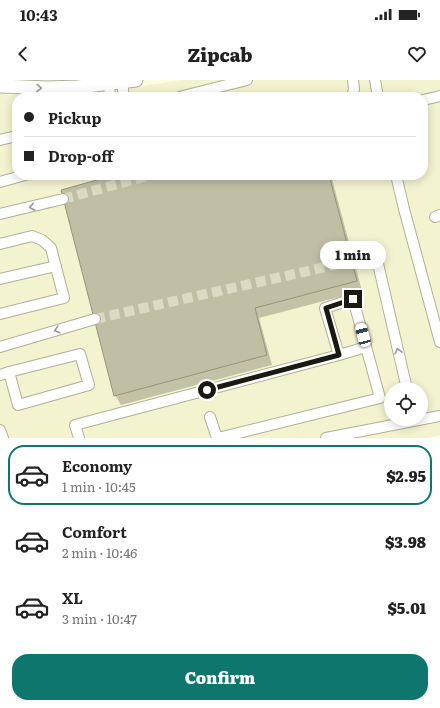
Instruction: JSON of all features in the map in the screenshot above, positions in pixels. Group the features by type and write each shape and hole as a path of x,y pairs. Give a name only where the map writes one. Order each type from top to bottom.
{"main road":[{"path":"0,86 110,90 122,82 136,80"}],"lane":[{"path":"199,92 247,80"},
{"path":"353,80 353,92"},
{"path":"374,80 377,92"},
{"path":"122,82 123,92"},
{"path":"428,99 440,96"},
{"path":"0,140 12,137"},
{"path":"0,182 12,179"},
{"path":"397,180 440,342"},
{"path":"0,214 63,199"},
{"path":"0,244 32,236 42,240 51,248 64,298 0,314"},
{"path":"352,261 376,255 405,382"},
{"path":"0,279 56,266"},
{"path":"210,417 218,438 380,398 353,299 326,308 339,355"},
{"path":"0,347 95,320"},
{"path":"79,438 75,425 366,347"},
{"path":"80,354 89,385 18,405 5,373 80,354"},
{"path":"428,418 440,416"},
{"path":"326,438 385,426"},
{"path":"0,430 3,438"}],"shaded area":[{"path":"181,80 440,80 440,435 425,438 0,438 0,94 12,95 12,180 428,180 428,92 106,92"}],"building":[{"path":"97,180 330,180 357,281 255,308 267,355 114,396 61,190"}],"tunnel":[{"path":"63,199 132,180"},
{"path":"95,319 352,261"}],"route":[{"path":"207,390 339,355 326,308 353,299"}]}
